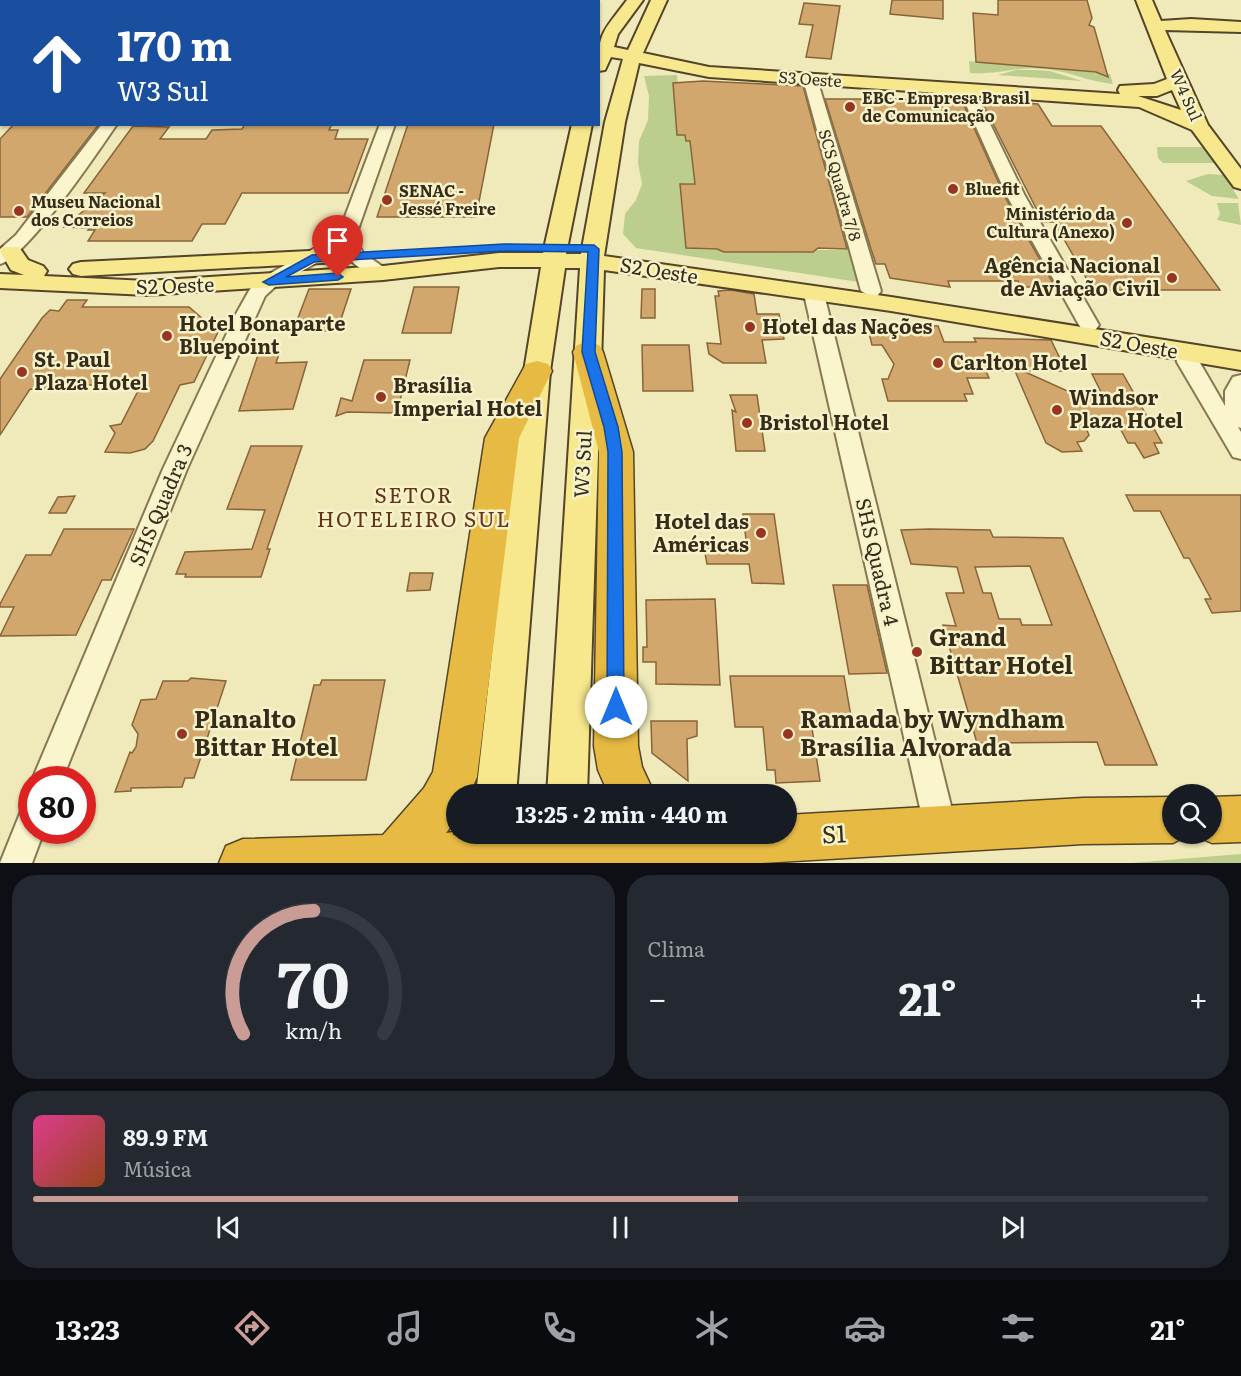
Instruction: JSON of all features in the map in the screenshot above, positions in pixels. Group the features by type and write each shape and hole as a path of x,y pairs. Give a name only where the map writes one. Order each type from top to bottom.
{"highway":[{"path":"588,352 611,427 615,452 616,746 620,770 627,784"},
{"path":"394,858 440,804 455,777 501,438 537,371"},
{"path":"1222,820 1241,819"},
{"name":"S1","path":"797,835 941,830 1083,821 1162,820"},
{"name":"S1","path":"243,863 394,858 622,844"}],"main road":[{"path":"602,46 635,0"},
{"name":"W3 Sul","path":"568,784 593,255 615,122 635,50 659,0"},
{"name":"W4 Sul","path":"1144,0 1177,81 1199,126 1241,183"},
{"path":"1156,26 1191,24 1241,27"},
{"name":"S3 Oeste","path":"602,46 716,60 1146,97 1199,126"},
{"name":"S3 Oeste","path":"635,50 709,72 966,89 1146,97 1177,81"},
{"path":"497,784 537,371 555,253 582,126"},
{"path":"573,163 589,162 608,167"},
{"name":"S2 Oeste","path":"0,274 312,259 350,247 593,255 871,291 1089,325 1237,352"},
{"name":"S2 Oeste","path":"0,281 147,288 269,282 383,273 555,253"},
{"path":"5,255 35,272"},
{"name":"S2 Oeste","path":"593,255 814,294 1017,324 1185,354 1237,352"}],"street":[{"name":"SCS Quadra 7/8","path":"810,79 871,291"},
{"path":"966,89 1016,196 1089,325"},
{"path":"5,255 108,126"},
{"path":"383,273 350,247 387,126"},
{"name":"SHS Quadra 3","path":"53,766 175,469 246,314 257,293 269,282 312,259"},
{"name":"SHS Quadra 4","path":"814,294 941,830"},
{"path":"1185,354 1187,362 1241,451"},
{"path":"1241,382 1235,391 1235,405 1241,420"},
{"path":"16,863 23,844"}],"green space":[{"path":"969,61 1110,74 1113,84 1045,69 970,73"},
{"path":"1016,70 1050,71 1082,81 998,75"},
{"path":"677,75 681,112 695,117 700,179 694,183 685,183 690,249 801,253 806,250 855,250 865,283 636,248 623,234 625,214 636,200 642,184 638,163 639,141 648,120 649,96 644,76"},
{"path":"1157,147 1205,147 1216,163 1163,163 1158,158"},
{"path":"1208,174 1224,175 1239,199 1212,196 1186,181"},
{"path":"1217,203 1238,203 1241,225 1217,220 1220,214"},
{"path":"1241,854 1241,863 1131,863"}],"building":[{"path":"892,0 943,0 943,19 890,14"},
{"path":"998,0 1087,0 1092,18 1089,25 1094,27 1108,77 1096,72 976,62 973,13 998,15"},
{"path":"804,3 840,6 831,59 806,57 813,25 799,24"},
{"path":"703,81 803,86 847,249 818,248 813,252 724,252 717,249 686,248 680,184 695,184 690,141 686,141 685,135 677,135 673,83"},
{"path":"825,99 961,99 1005,197 1055,287 1021,287 1018,281 948,281 950,287 890,278 885,264 876,264"},
{"path":"981,100 1038,104 1052,126 1101,126 1220,290 1093,290 1054,222 1043,222"},
{"path":"12,126 97,126 27,217 0,217 0,139"},
{"path":"133,126 169,127 160,139 206,139 212,130 242,129 244,126 331,126 329,130 338,130 335,139 368,139 348,193 242,193 225,224 202,224 192,241 88,241 95,230 64,227 105,193 84,193"},
{"path":"407,126 494,126 476,217 377,217"},
{"path":"414,287 459,287 451,333 402,333"},
{"path":"309,289 351,289 337,331 293,331"},
{"path":"642,289 655,289 655,318 641,318"},
{"name":"Hotel das Nações","path":"731,290 754,294 757,314 779,314 784,339 762,340 766,363 723,363 709,354 707,343 721,344 715,296 719,296 718,291"},
{"path":"67,300 87,300 82,307 189,307 218,332 194,382 180,385 153,441 145,449 130,453 105,452 115,433 110,426 121,424 141,385 49,385 42,390 30,389 0,435 0,379 42,318 50,310 59,311"},
{"path":"867,325 938,326 944,342 976,342 974,338 1051,340 1066,371 1023,371 1072,393 1074,397 1104,398 1092,374 1123,374 1162,443 1154,443 1159,453 1144,458 1135,443 1128,443 1116,421 1083,421 1089,435 1084,441 1077,442 1082,451 1062,452 1046,443 1015,371 986,371 989,378 967,378 973,394 964,394 967,401 888,401 882,379 888,379 894,364 882,345 872,345"},
{"path":"642,345 689,345 693,391 643,391"},
{"path":"279,354 276,363 307,362 293,409 239,411 258,355"},
{"path":"364,360 410,360 397,413 347,412 336,416 341,398 352,401"},
{"name":"Bristol Hotel","path":"730,395 757,395 765,451 736,451 732,410 736,412"},
{"path":"251,446 302,446 267,549 270,549 261,577 185,577 186,574 176,574 185,552 252,549 265,510 227,509"},
{"path":"1126,495 1241,495 1241,611 1212,613 1205,599 1211,599 1189,558 1184,558 1160,511 1134,511"},
{"path":"75,496 66,513 49,513 58,497"},
{"name":"Hotel das Américas","path":"743,514 774,514 784,584 752,583 749,564 707,564 704,548 747,548"},
{"path":"64,529 134,529 111,580 102,580 76,635 0,636 14,607 0,607 0,604 26,555 51,555"},
{"path":"901,530 990,530 993,537 1063,538 1157,765 1105,765 1097,742 977,743 943,625 956,626 946,593 964,593 957,567 911,564","holes":["1030,566 1052,625 1022,625 1020,619 999,619 991,593 983,593 975,567"]},
{"path":"410,573 433,573 430,590 407,591"},
{"path":"833,585 867,585 887,673 849,674"},
{"path":"715,599 720,685 656,684 656,662 643,662 643,647 647,647 646,600"},
{"name":"Ramada by Wyndham Brasília Alvorada","path":"730,676 844,676 853,728 812,728 820,781 776,783 775,770 767,770 763,727 735,727"},
{"path":"191,678 226,681 194,778 185,778 182,787 131,788 131,791 115,792 130,752 132,753 136,747 138,734 132,725 141,700 156,699 163,681 188,681"},
{"path":"322,680 385,680 366,780 291,780 314,685 320,685"},
{"path":"651,721 697,721 697,736 687,739 688,781 652,753"}],"place":[{"name":"EBC - Empresa Brasil de Comunicação","path":"850,107"},
{"name":"Bluefit","path":"953,189"},
{"name":"SENAC - Jessé Freire","path":"387,200"},
{"name":"Museu Nacional dos Correios","path":"19,211"},
{"name":"Ministério da Cultura (Anexo)","path":"1127,223"},
{"name":"Agência Nacional de Aviação Civil","path":"1172,278"},
{"name":"Hotel das Nações","path":"750,327"},
{"name":"Hotel Bonaparte Bluepoint","path":"167,336"},
{"name":"Carlton Hotel","path":"938,363"},
{"name":"St. Paul Plaza Hotel","path":"22,372"},
{"name":"Brasília Imperial Hotel","path":"381,397"},
{"name":"Windsor Plaza Hotel","path":"1057,410"},
{"name":"Bristol Hotel","path":"747,423"},
{"name":"Hotel das Américas","path":"761,533"},
{"name":"Grand Bittar Hotel","path":"917,652"},
{"name":"Planalto Bittar Hotel","path":"182,734"},
{"name":"Ramada by Wyndham Brasília Alvorada","path":"788,734"}],"district":[{"name":"SETOR HOTELEIRO SUL","path":"414,508"}],"route":[{"path":"338,277 269,282 312,259 504,248 594,249 588,352 611,427 615,452 616,707"}]}
